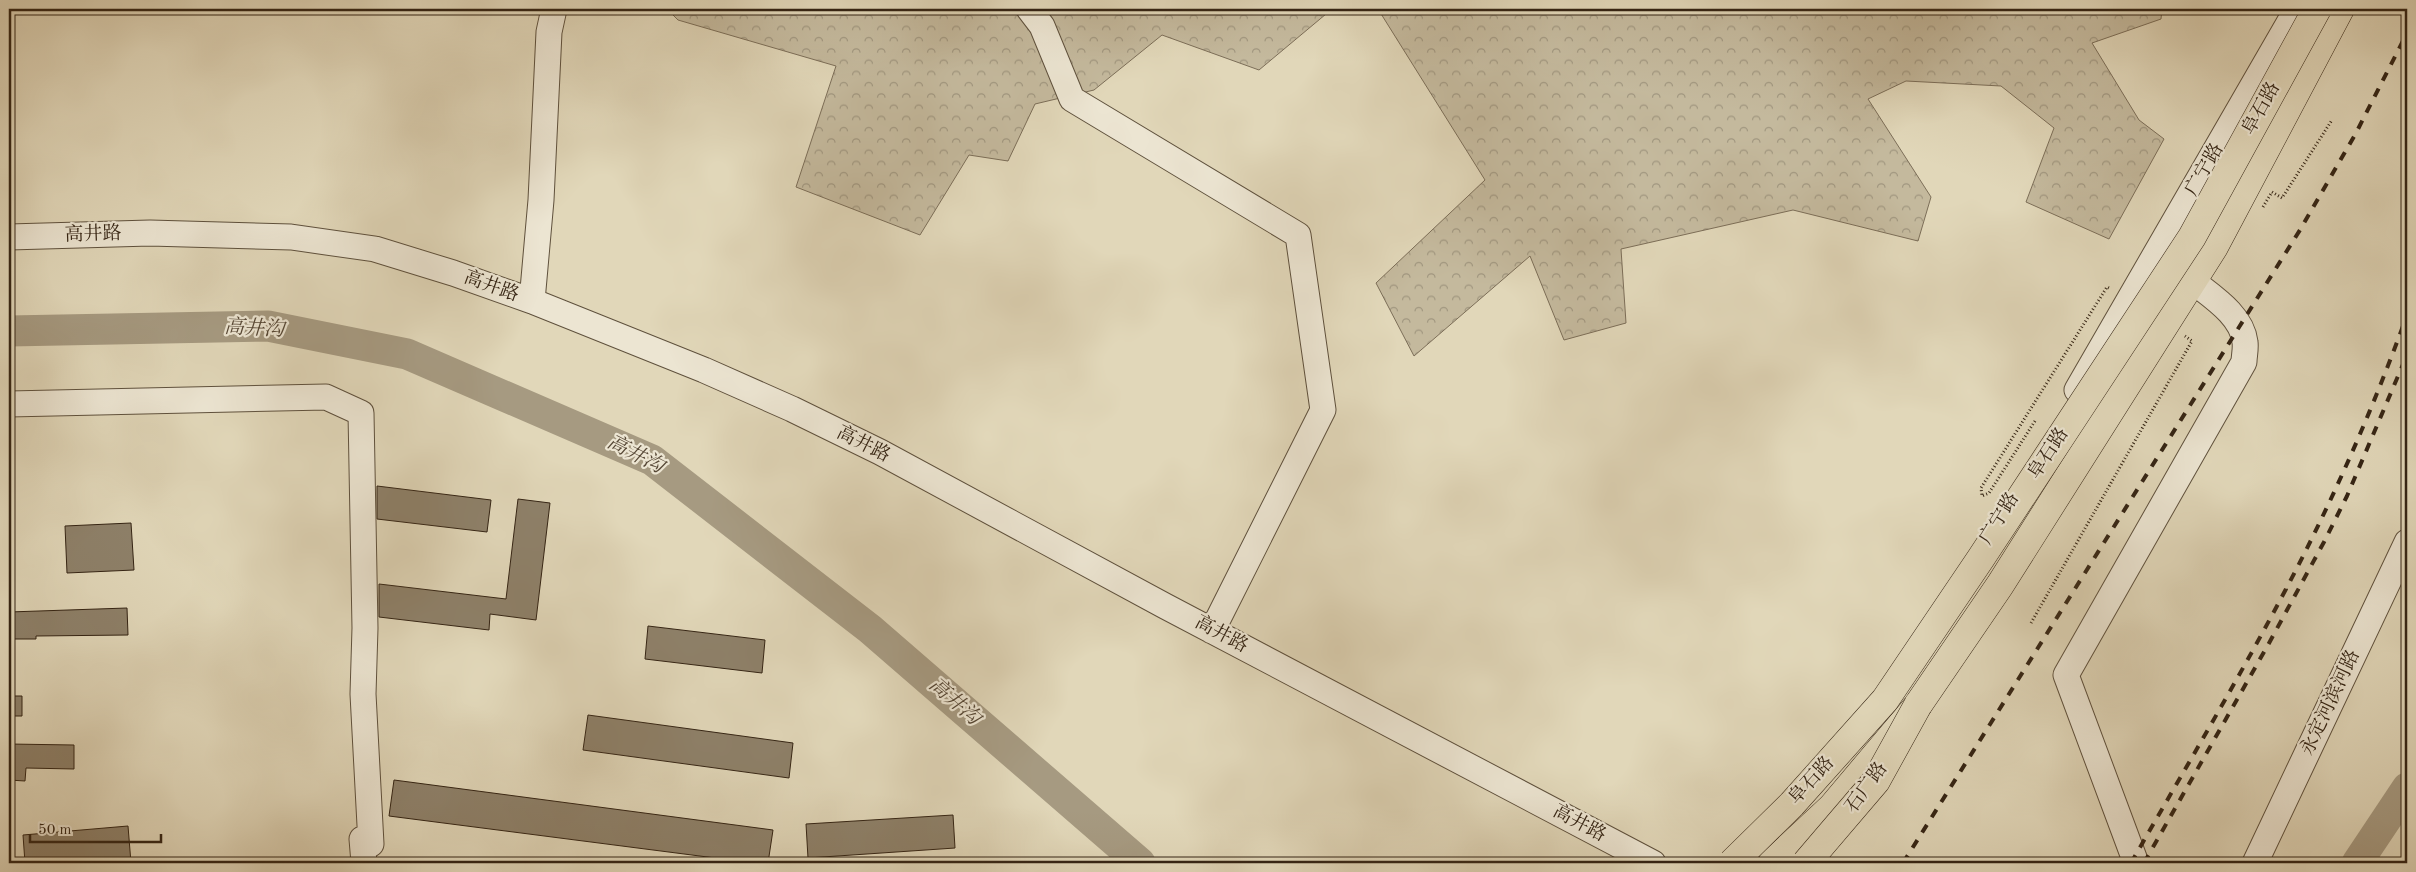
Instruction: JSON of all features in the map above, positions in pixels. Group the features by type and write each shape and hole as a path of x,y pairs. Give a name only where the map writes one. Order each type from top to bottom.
{"main road":[{"name":"阜石路","path":"1730,863 1792,804 1886,700 2192,236 2317,9"},
{"name":"阜石路","path":"1772,863 1832,807 1918,705 2000,585 2214,247 2340,9"},
{"name":"石广路","path":"1806,863 1876,782 1918,705"}],"street":[{"path":"532,302 541,200 549,32 554,9"},
{"path":"1029,9 1042,26 1072,99 1298,235 1323,410 1212,631"},
{"name":"广宁路","path":"1730,863 1791,807 1892,686 2007,509 2297,9"},
{"path":"1793,863 1934,700 1980,633 2279,146 2353,9"},
{"name":"高井路","path":"9,238 150,233 291,237 375,249 453,273 532,302 704,370 792,409 880,452 1212,631 1653,863"},
{"path":"2136,863 2066,675 2244,362 2245,342 2239,326 2223,304 2195,283"},
{"path":"9,404 326,397 361,414 365,628 362,694 371,844 362,839 364,863"},
{"name":"永定河滨河路","path":"2255,863 2407,542"}],"path":[{"path":"2263,207 2272,192 2282,198 2332,120"},
{"path":"2035,421 1989,493 1982,496 1981,488 2107,287 2116,292"},
{"path":"2031,623 2192,341 2185,337"}],"green space":[{"path":"667,9 1332,9 1259,70 1162,35 1094,90 1035,104 1008,161 969,155 920,235 796,187 836,66 678,20"},
{"path":"1378,9 2162,9 2161,19 2092,43 2139,120 2164,139 2109,239 2026,202 2054,128 2001,86 1906,81 1868,99 1931,197 1918,241 1793,210 1621,249 1626,323 1564,340 1530,256 1414,356 1376,283 1485,180"}],"building":[{"path":"377,486 491,500 487,532 377,519"},
{"path":"518,499 550,503 536,620 490,614 489,630 379,617 379,584 506,599"},
{"path":"131,523 134,570 67,573 65,526"},
{"path":"127,608 128,635 36,636 36,639 9,639 9,612"},
{"path":"648,626 765,640 762,673 645,659"},
{"path":"9,696 22,696 22,716 9,716"},
{"path":"588,715 793,743 789,778 583,750"},
{"path":"9,744 74,745 74,769 26,768 25,781 9,780"},
{"path":"394,780 773,830 768,863 754,863 389,816"},
{"path":"953,815 955,848 808,858 806,824"},
{"path":"128,826 131,863 25,863 23,835"}],"waterway":[{"name":"高井沟","path":"9,331 268,326 407,354 652,460 870,629 1140,863"},
{"name":"高井沟","path":"2357,863 2407,788"}],"railway":[{"path":"1903,863 2300,230 2356,133 2407,33"},
{"path":"2131,863 2210,727 2303,556 2351,454 2407,315"},
{"path":"2144,863 2268,645 2324,542 2347,496 2407,355"}]}
